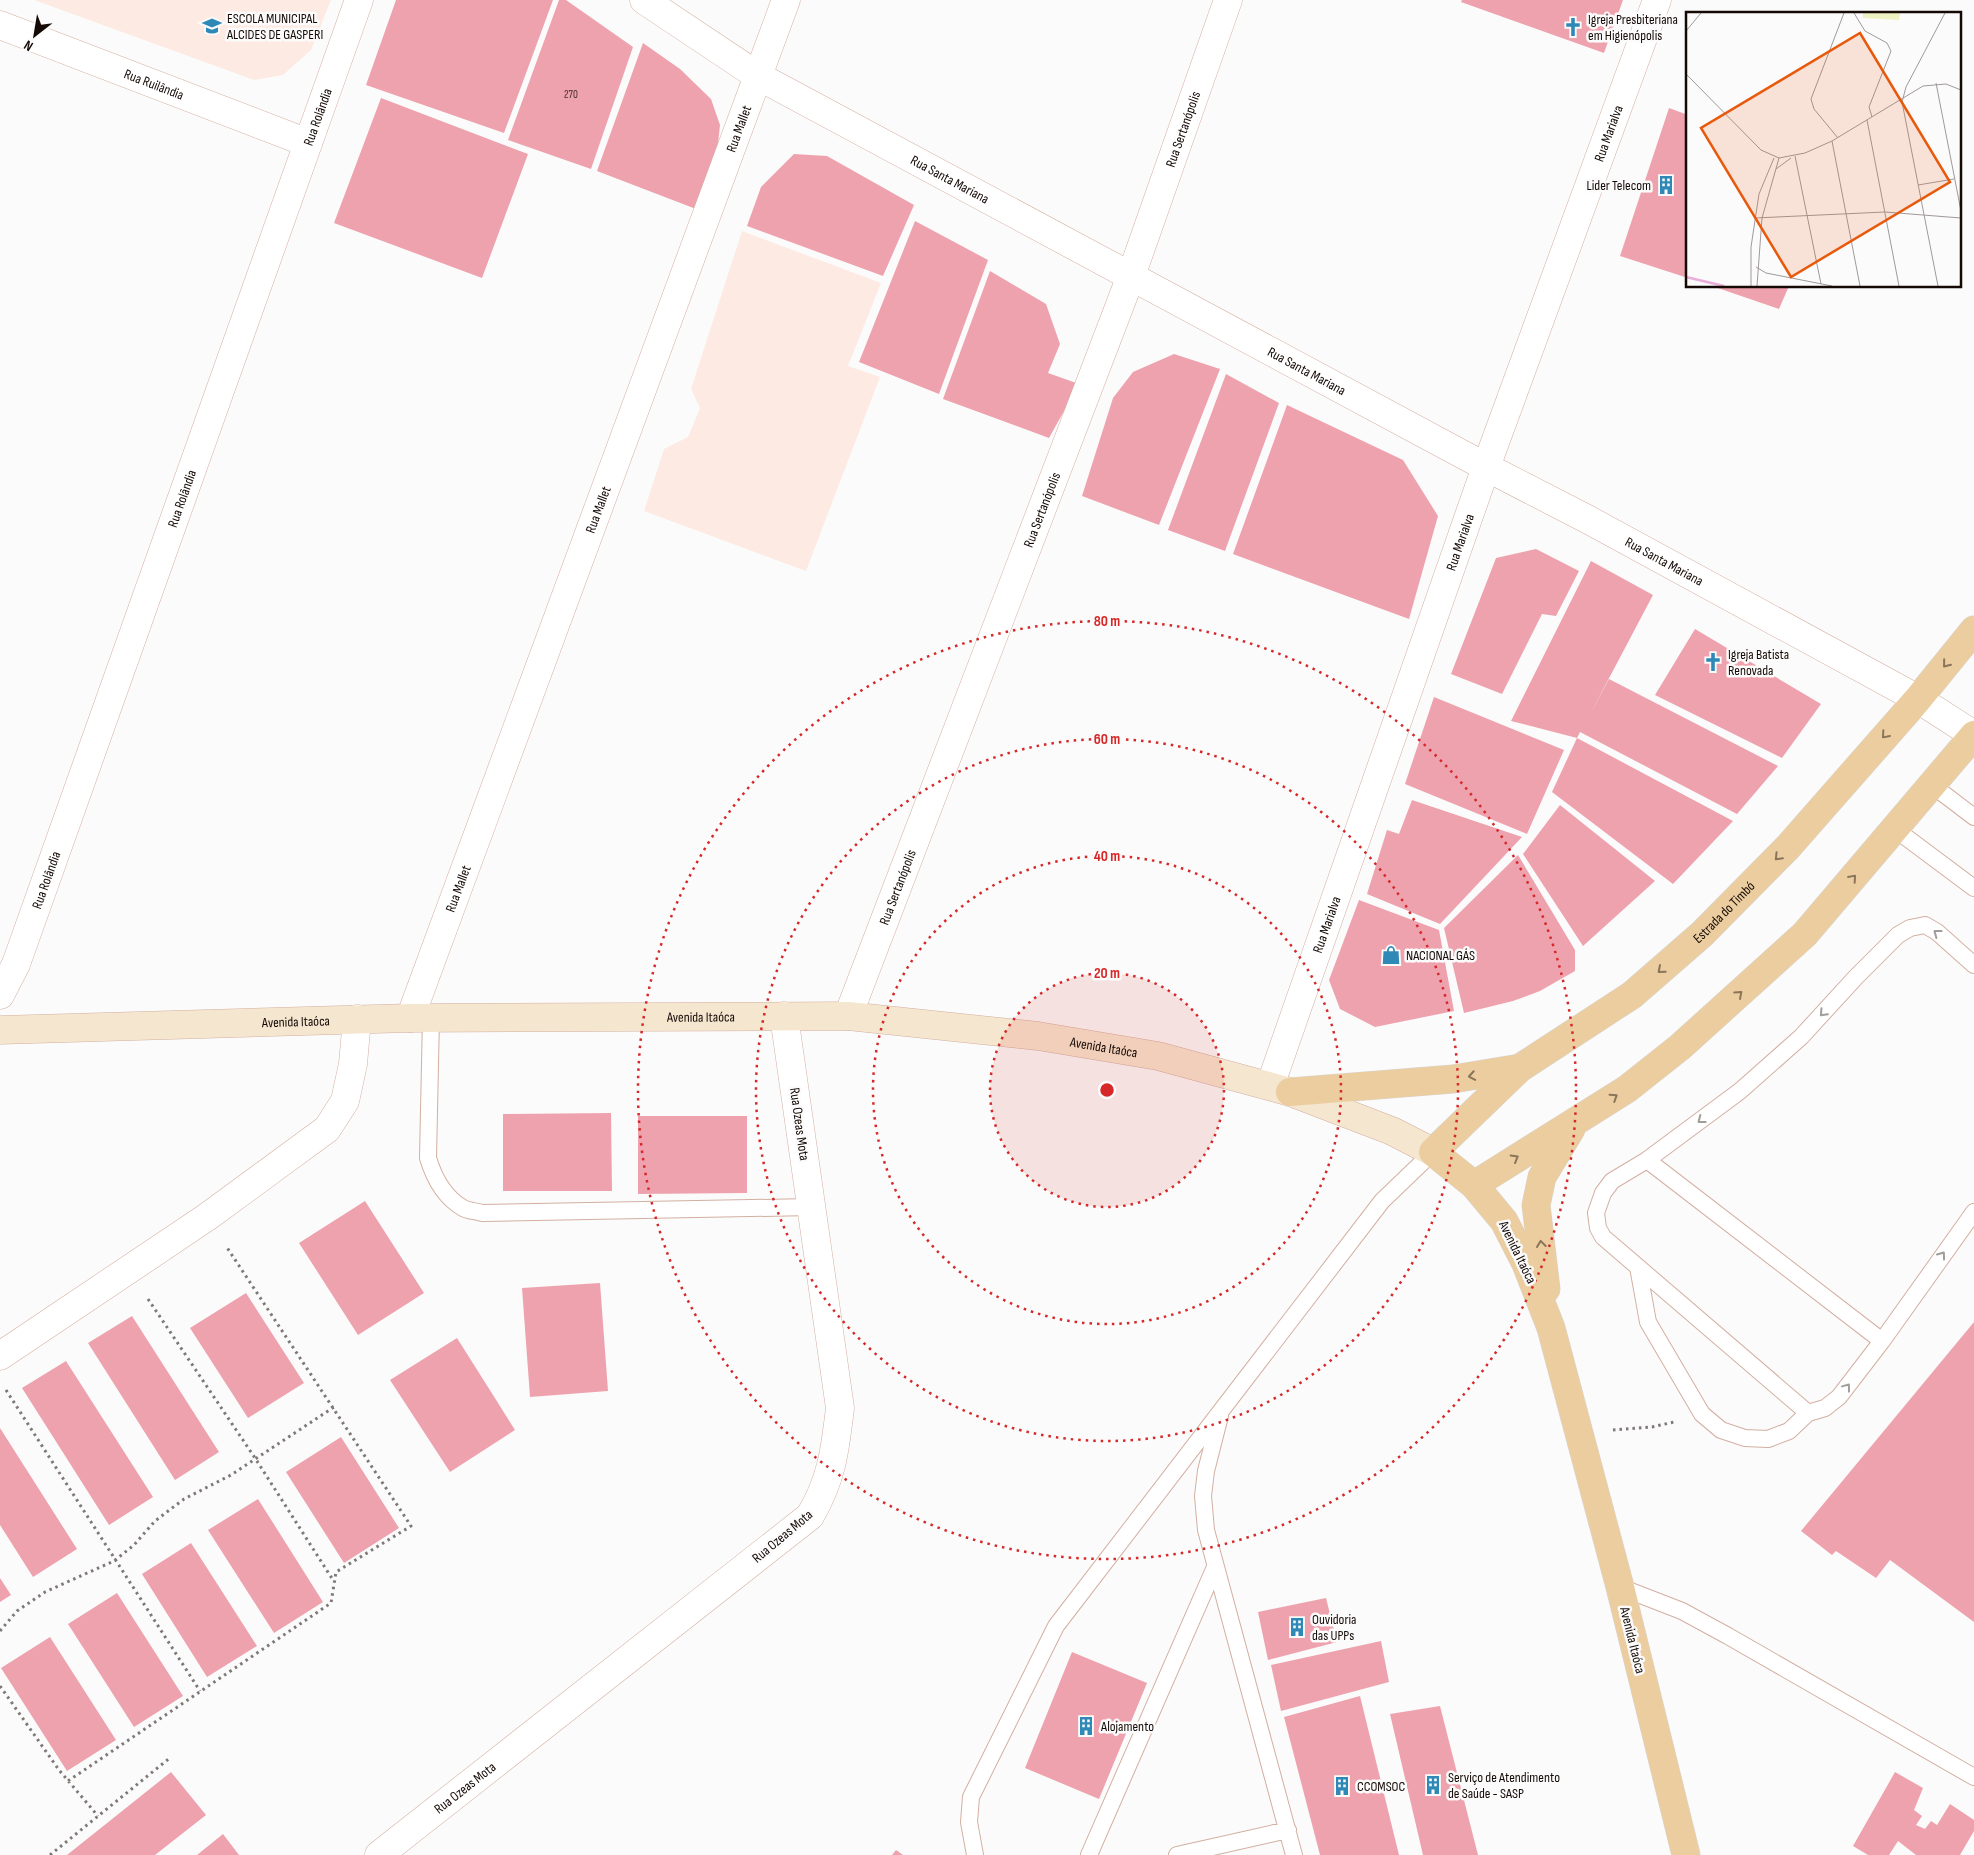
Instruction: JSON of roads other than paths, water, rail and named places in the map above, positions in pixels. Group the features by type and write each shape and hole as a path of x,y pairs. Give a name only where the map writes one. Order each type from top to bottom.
{"main road":[{"name":"Estrada do Timbó","path":"1433,1152 1520,1068 1632,995 1702,934 1788,847 1918,699 1974,630"},
{"path":"1474,1185 1627,1089 1680,1047 1805,934 1974,735"},
{"name":"Avenida Itaóca","path":"0,1030 357,1019 848,1016 1038,1036 1158,1056 1280,1089 1392,1131 1433,1152 1474,1185 1504,1221 1526,1264 1551,1328 1620,1587 1686,1855"},
{"path":"1280,1089 1452,1079 1520,1068"},
{"path":"1551,1328 1536,1205 1542,1177 1574,1124"}],"street":[{"name":"Rua Rolândia","path":"0,994 16,964 359,0"},
{"name":"Rua Santa Mariana","path":"644,0 758,76 1918,699 1974,735"},
{"name":"Rua Mallet","path":"421,1018 786,0"},
{"name":"Rua Sertanópolis","path":"848,1016 1131,276 1228,0"},
{"name":"Rua Marialva","path":"1280,1089 1486,467 1657,0"},
{"name":"Rua Ruilândia","path":"0,25 308,143"},
{"name":"Rua Ozeas Mota","path":"379,1855 810,1516 823,1494 836,1448 840,1408 784,1016"},
{"path":"0,1356 206,1217 327,1129 344,1101 353,1064 357,1019"}],"lane":[{"path":"1932,785 1974,817"},
{"path":"1895,829 1974,888"},
{"path":"1808,1413 1603,1237 1598,1228 1596,1213 1604,1193 1612,1181 1646,1160 1740,1091 1801,1036 1898,935 1910,928 1925,925 1974,965"},
{"path":"421,1018 428,1158 434,1176 440,1186 464,1209 482,1213 812,1207"},
{"path":"976,1855 969,1822 971,1797 1056,1626 1382,1201 1433,1152"},
{"path":"1646,1160 1882,1341"},
{"path":"1638,1267 1648,1322 1702,1414 1722,1430 1745,1438 1768,1439 1789,1431 1808,1413 1825,1408 1839,1397 1882,1341 1974,1212"},
{"path":"1222,1409 1206,1471 1203,1496 1206,1530 1294,1855"},
{"path":"1089,1855 1215,1567"},
{"path":"1620,1587 1682,1611 1974,1777"},
{"path":"1177,1855 1288,1830"}],"place":[{"name":"ESCOLA MUNICIPAL ALCIDES DE GASPERI","path":"212,26"},
{"name":"Igreja Presbiteriana em Higienópolis","path":"1573,27"},
{"name":"Lider Telecom","path":"1666,185"},
{"name":"Igreja Batista Renovada","path":"1713,662"},
{"name":"NACIONAL GÁS","path":"1391,955"},
{"name":"Ouvidoria das UPPs","path":"1297,1627"},
{"name":"Alojamento","path":"1086,1726"},
{"name":"Serviço de Atendimento de Saúde - SASP","path":"1433,1785"},
{"name":"CCOMSOC","path":"1342,1786"}]}
